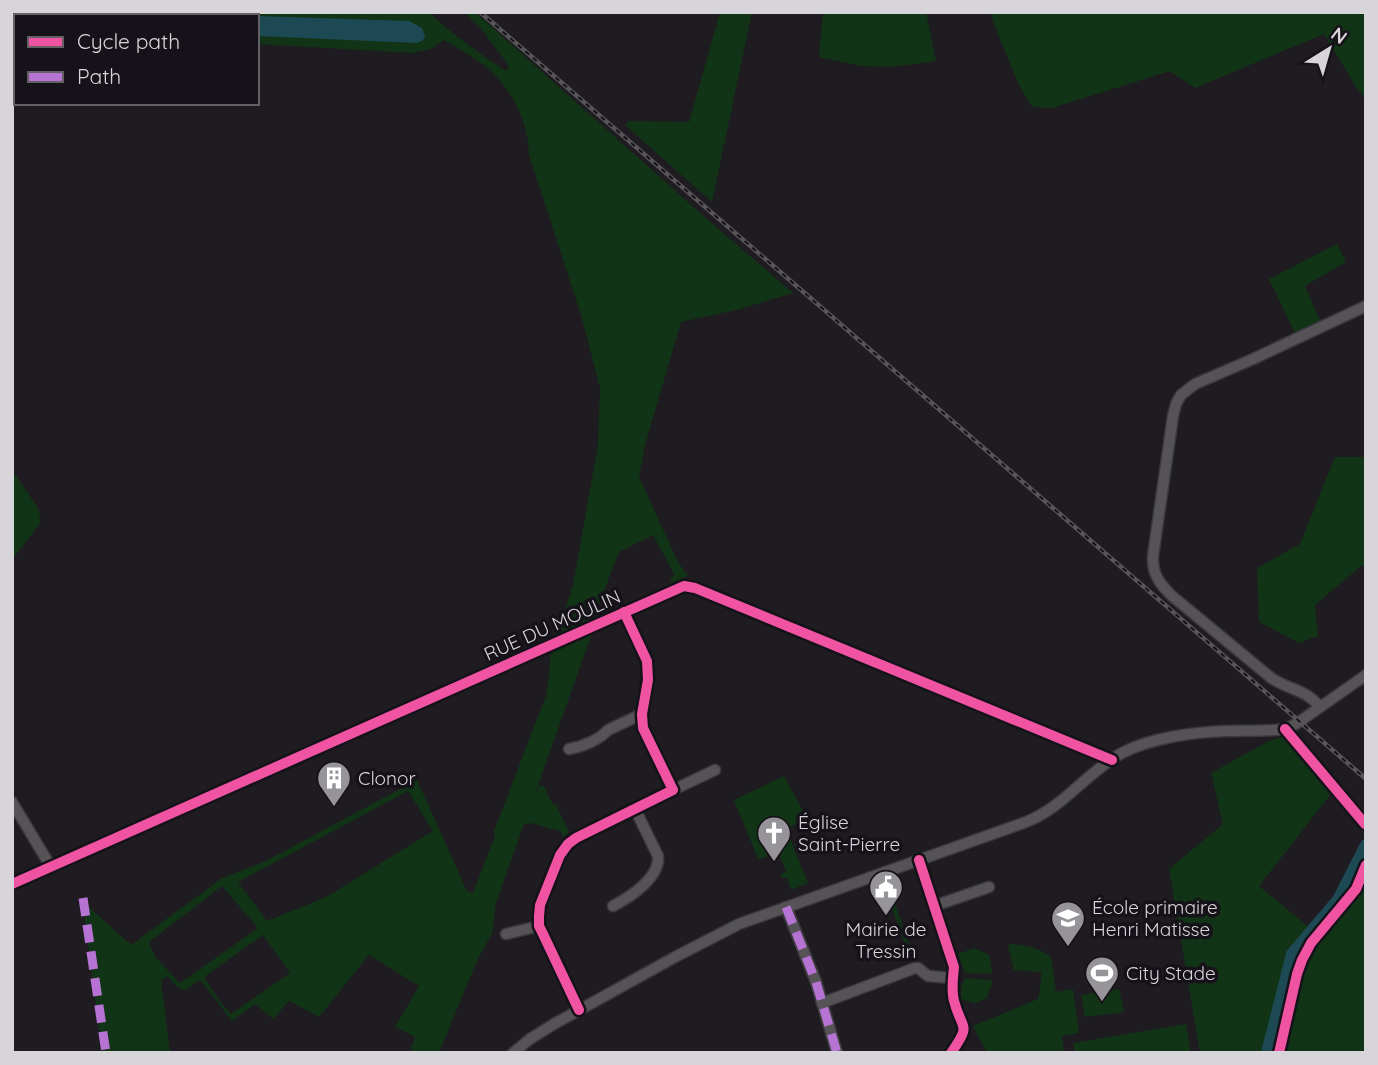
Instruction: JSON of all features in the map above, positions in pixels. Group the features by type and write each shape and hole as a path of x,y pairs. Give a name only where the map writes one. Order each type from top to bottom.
{"street":[{"path":"1320,707 1307,694 1270,677 1171,595 1155,575 1153,556 1173,416 1178,399 1195,384 1366,306"},
{"name":"RUE DU MOULIN","path":"12,884 624,611 676,589 691,587 1112,760"},
{"path":"624,611 647,661 648,680 642,714 644,732 673,790"},
{"path":"513,1053 539,1033 717,934 751,919 1043,815 1112,760 1135,747 1182,736 1285,729 1366,675"},
{"path":"569,749 577,748 642,714"},
{"path":"1285,729 1366,824"},
{"path":"579,1010 539,926 540,905 557,860 565,847 576,838 715,770"},
{"path":"12,802 51,867"},
{"path":"613,906 637,891 659,863 635,809"},
{"path":"919,860 954,967 954,1001 965,1028 951,1053"},
{"path":"934,906 989,887"},
{"path":"781,909 799,938 836,1053"},
{"path":"506,934 539,926"},
{"path":"822,1003 915,968 928,976 952,978"}],"green space":[{"path":"429,12 466,43 506,71 509,66 480,27 464,12 475,12 793,293 740,309 681,322 645,445 639,477 678,562 688,576 669,583 674,574 653,535 619,552 598,606 599,616 554,638 573,585 598,445 600,388 581,315 529,155 521,116 501,82 482,64 444,40 431,49 413,53 259,44 259,14 181,14"},
{"path":"720,12 752,12 712,202 625,125 629,121 689,122"},
{"path":"823,12 926,12 936,61 892,67 861,66 819,57"},
{"path":"991,12 1366,12 1366,99 1324,34 1195,88 1170,71 1052,108 1032,107 1018,83"},
{"path":"1337,244 1346,262 1305,286 1320,321 1295,333 1269,279"},
{"path":"1335,457 1366,457 1366,565 1361,566 1315,605 1318,636 1299,643 1259,622 1257,568 1300,544"},
{"path":"12,470 38,508 41,522 12,560"},
{"path":"593,630 535,794 540,785 544,786 569,832 563,837 560,831 530,823 524,824 496,903 492,933 476,963 439,1053 411,1053 415,1037 395,1027 419,986 369,955 319,1017 289,1001 273,1019 255,1004 232,1021 200,980 185,990 177,987 167,976 161,981 170,1053 102,1053 83,903 80,899 131,945 222,878 264,862 417,780 467,891 473,893 547,693 551,650","holes":["408,791 433,831 326,897 267,921 238,882","222,886 258,928 180,983 156,958 149,942","263,935 290,973 231,1014 204,977"]},
{"path":"1284,736 1330,795 1259,886 1316,933 1366,874 1366,1053 1200,1053 1169,869 1223,824 1211,773 1267,742"},
{"path":"784,776 807,818 786,829 808,883 791,890 787,878 780,874 786,872 776,846 767,850 767,857 758,859 734,800"},
{"path":"887,880 914,959 910,960 888,896 881,891 878,882"},
{"path":"1009,944 1031,947 1051,957 1056,992 1073,989 1079,1033 1062,1036 1064,1053 987,1053 973,1026 1038,999 1041,972 1014,970"},
{"path":"974,948 989,955 991,974 965,973 958,954"},
{"path":"965,978 991,980 987,998 975,1003 961,999"},
{"name":"City Stade","path":"1119,989 1124,1012 1085,1017 1081,995"},
{"path":"1186,1024 1191,1053 1075,1053 1073,1043"}],"water":[{"path":"259,16 409,21 422,28 425,36 417,43 259,36"}],"waterway":[{"path":"1267,1053 1292,954 1338,900 1366,845"}],"railway":[{"path":"480,12 1366,779"}],"marked path":[{"path":"83,898 106,1053"},
{"path":"786,907 816,982 837,1053"}],"cycle path":[{"path":"12,884 684,586 695,588 1112,760"},
{"path":"579,1010 539,926 540,905 560,855 576,838 673,790 643,728 642,714 648,680 647,661 624,612"},
{"path":"1285,729 1365,824"},
{"path":"919,860 954,967 953,997 963,1031 951,1053"},
{"path":"1279,1053 1302,960 1311,943 1356,889 1366,865"}],"place":[{"name":"Clonor","path":"334,808"},
{"name":"Église Saint-Pierre","path":"774,863"},
{"name":"Mairie de Tressin","path":"886,917"},
{"name":"École primaire Henri Matisse","path":"1068,948"},
{"name":"City Stade","path":"1102,1003"}]}
